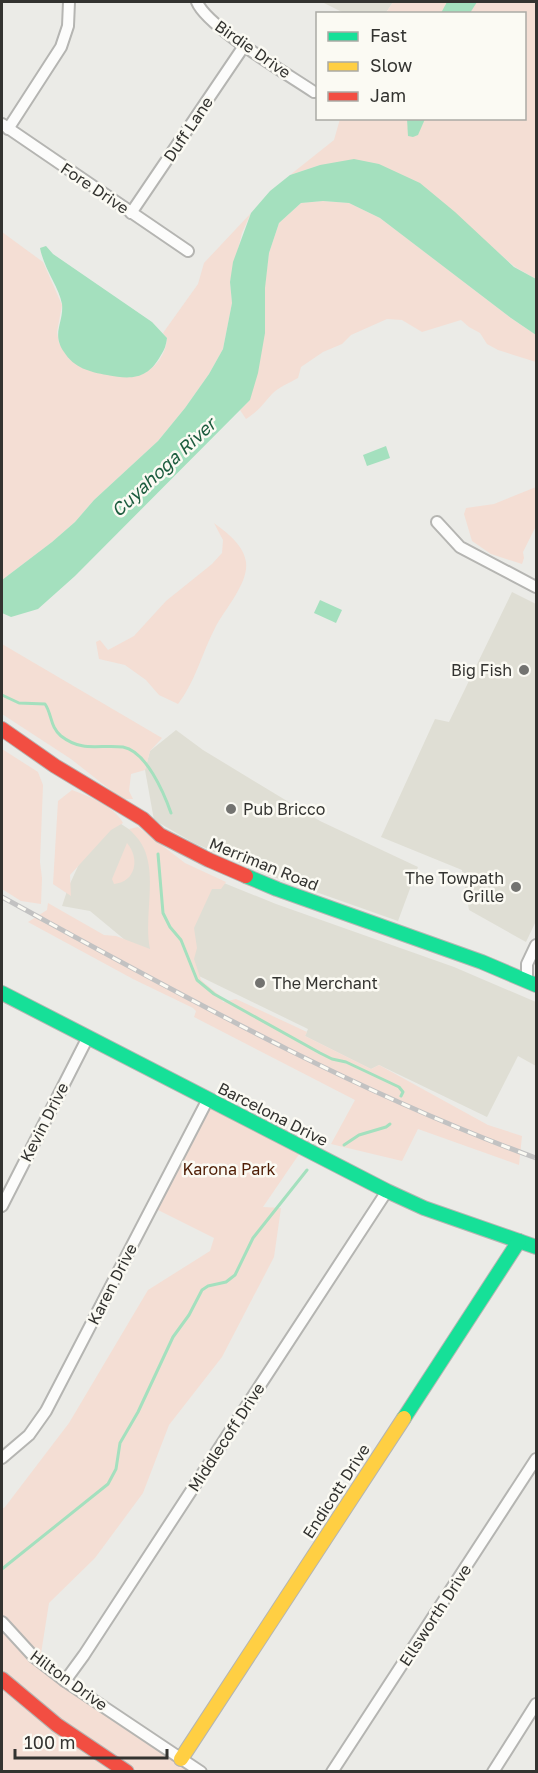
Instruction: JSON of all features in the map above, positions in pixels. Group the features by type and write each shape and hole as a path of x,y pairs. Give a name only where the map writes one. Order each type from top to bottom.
{"street":[{"path":"5,126 61,47 68,26 69,2"},
{"name":"Birdie Drive","path":"197,2 211,20 244,46 314,92"},
{"name":"Duff Lane","path":"132,213 244,46"},
{"name":"Fore Drive","path":"5,126 188,251"},
{"path":"437,522 460,547 537,587"},
{"name":"Merriman Road","path":"2,729 55,766 143,819 160,835 209,860 277,889 533,979"},
{"path":"533,979 527,964 537,945"},
{"name":"Barcelona Drive","path":"2,993 387,1191 424,1208 537,1247"},
{"name":"Kevin Drive","path":"2,1206 88,1037"},
{"name":"Karen Drive","path":"2,1458 29,1435 46,1411 208,1099"},
{"name":"Middlecoff Drive","path":"65,1681 387,1191"},
{"name":"Endicott Drive","path":"181,1759 519,1241"},
{"name":"Ellsworth Drive","path":"332,1772 537,1459"},
{"name":"Hilton Drive","path":"2,1622 34,1656 65,1681 201,1772"},
{"path":"2,1679 57,1725 127,1772"},
{"path":"493,1772 537,1704"}],"shaded area":[{"path":"322,2 393,2 386,12 342,12"},
{"path":"512,592 536,604 536,921 526,942 469,910 462,870 381,837 435,719 449,722"},
{"path":"176,730 203,750 320,821 418,867 398,921 268,875 194,843 154,820 145,770 150,751"},
{"path":"103,812 177,861 219,881 276,904 454,967 536,1002 536,1066 518,1056 487,1117 379,1065 371,1069 305,1036 308,1029 125,940 90,911 62,906"}],"green space":[{"path":"393,2 536,2 536,279 515,267 485,241 320,165 290,175 334,140 340,120 526,120 526,12 387,12"},
{"path":"323,201 349,203 380,218 536,335 536,362 498,350 487,344 480,333 461,320 422,332 402,320 387,319 351,335 342,344 323,352 301,367 298,378 275,392 246,419 240,410 250,400 269,253 279,223 301,203"},
{"path":"251,213 242,233 230,282 232,303 223,349 209,374 158,441 94,500 75,522 2,580 2,232 43,262 62,305 57,332 59,343 69,359 140,375 155,365 162,356 167,338 163,333 198,284 204,263"},
{"path":"536,487 536,526 523,552 522,564 491,554 472,541 464,514 466,508 494,504"},
{"path":"214,523 238,544 246,562 246,570 240,587 215,628 194,677 178,704 159,695 146,680 125,665 99,659 96,642 100,640 108,650 134,636 166,601 212,564 222,553 223,540"},
{"path":"2,644 162,738 150,751 145,770 131,774 129,791 133,799 122,799 71,759 2,714"},
{"path":"2,749 38,772 43,785 41,904 21,901 2,889"},
{"path":"72,790 108,807 123,823 111,830 70,875 71,896 53,884 58,801"},
{"path":"138,827 185,863 226,882 221,889 212,889 194,928 197,948 194,959 201,980 219,995 223,1002 236,999 307,1032 305,1036 371,1069 379,1065 488,1125 522,1136 519,1165 418,1129 402,1161 331,1144 355,1100 194,1017 196,1011 193,1008 133,979 28,922 47,910 48,903 104,935 116,936 150,949 148,936 149,867 141,843 129,829"},
{"path":"127,843 134,855 134,868 127,879 114,884 112,879"},
{"name":"Karona Park","path":"208,1099 304,1147 263,1207 281,1208 274,1257 222,1357 169,1425 143,1493 95,1558 49,1603 39,1666 192,1771 2,1771 2,1509 69,1423 148,1290 210,1251 214,1238 152,1207"}],"water":[{"path":"447,2 477,2 471,12 442,12"},
{"path":"407,120 425,120 418,135 408,136"},
{"name":"Cuyahoga River","path":"354,159 379,164 420,183 514,267 536,279 536,335 380,218 349,203 323,201 301,203 279,223 269,253 265,288 265,333 258,373 250,400 75,576 38,609 11,617 2,613 2,580 75,522 94,500 158,441 209,374 223,349 232,303 230,282 233,262 251,213 270,191 290,175 320,165"},
{"path":"46,246 53,254 152,322 167,338 163,351 151,369 138,376 116,377 83,368 68,357 58,339 62,304 40,248"},
{"path":"386,446 390,458 367,466 363,455"},
{"path":"320,600 342,610 336,623 314,613"}],"waterway":[{"path":"2,695 19,703 45,704 55,729 69,741 84,746 115,746 131,750 139,756 153,774 171,813"},
{"path":"158,854 163,913 170,927 181,940 197,980 214,994 320,1053 346,1062 399,1087 403,1092 401,1096"},
{"path":"344,1145 359,1135 390,1124"},
{"path":"2,1569 108,1484 116,1469 120,1443 138,1412 173,1337 189,1315 202,1290 208,1286 226,1282 235,1275 253,1238 307,1170"}],"railway":[{"path":"2,897 264,1038 331,1071 398,1102 536,1158"}],"traffic: fast":[{"path":"246,876 482,962 536,985"},
{"path":"2,993 387,1191 424,1208 536,1247"},
{"path":"404,1418 519,1241"}],"traffic: slow":[{"path":"181,1759 404,1418"}],"traffic: jam":[{"path":"2,729 55,766 143,819 160,835 246,876"},
{"path":"2,1679 57,1725 127,1772"}],"place":[{"name":"Big Fish","path":"524,670"},
{"name":"Pub Bricco","path":"231,809"},
{"name":"The Towpath Grille","path":"516,887"},
{"name":"The Merchant","path":"260,983"}]}
